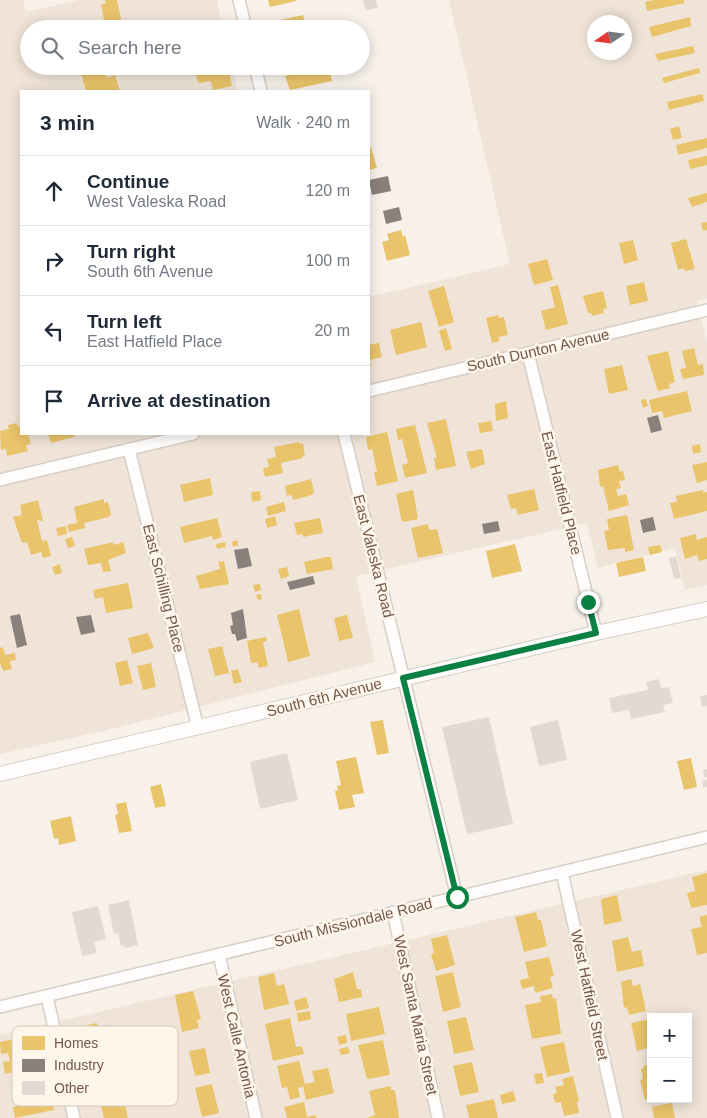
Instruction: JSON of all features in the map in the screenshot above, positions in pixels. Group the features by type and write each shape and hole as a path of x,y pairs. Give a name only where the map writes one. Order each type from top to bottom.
{"street":[{"path":"239,0 244,20"},
{"path":"257,75 261,90"},
{"name":"South Dunton Avenue","path":"370,391 707,310"},
{"name":"East Hatfield Place","path":"528,353 596,633"},
{"path":"0,480 189,435"},
{"name":"East Valeska Road","path":"344,435 457,897"},
{"name":"East Schilling Place","path":"129,449 198,728"},
{"name":"South 6th Avenue","path":"0,774 707,608"},
{"name":"South Missiondale Road","path":"0,1007 707,837"},
{"name":"West Hatfield Street","path":"562,872 617,1118"},
{"name":"West Santa Maria Street","path":"393,912 438,1118"},
{"name":"West Calle Antonia","path":"218,954 256,1118"},
{"path":"47,996 54,1026"}],"shaded area":[{"path":"0,0 23,0 26,12 79,0 217,0 221,20 20,20 20,75 234,75 238,90 20,90 20,435 370,435 370,297 510,264 449,0 707,0 707,299 697,301 707,343 707,585 685,590 675,548 598,568 587,523 356,576 375,662 103,731 0,754"},
{"path":"707,870 707,1118 0,1118 0,1035 12,1032 12,1106 178,1106 178,1026 39,1026"}],"building: Homes":[{"path":"105,0 117,0 121,20 104,20 101,5 106,3"},
{"path":"268,0 296,0 296,1 270,7"},
{"path":"654,0 684,0 685,3 647,11 645,2"},
{"path":"303,15 304,20 280,20"},
{"path":"690,17 691,26 652,37 649,27"},
{"path":"693,46 695,53 658,61 655,54"},
{"path":"699,68 700,73 664,83 662,78"},
{"path":"82,75 106,75 107,78 115,75 120,90 86,90"},
{"path":"196,75 230,75 232,86 213,90 211,81 198,83"},
{"path":"330,75 332,81 290,90 285,76"},
{"path":"702,94 704,101 669,110 667,102"},
{"path":"679,126 682,138 673,140 670,129"},
{"path":"707,138 707,148 678,155 676,145"},
{"path":"370,148 377,168 370,170"},
{"path":"707,156 707,165 690,169 688,160"},
{"path":"707,193 707,202 692,207 688,198"},
{"path":"707,222 707,230 703,231 701,223"},
{"path":"401,230 403,237 405,235 410,255 387,261 382,242 389,240 387,234"},
{"path":"686,239 695,269 685,271 684,268 678,270 671,243"},
{"path":"633,240 638,260 624,264 619,243"},
{"path":"547,259 553,280 534,285 528,264"},
{"path":"644,282 648,301 630,305 626,286"},
{"path":"558,285 568,324 546,330 541,311 555,307 550,287"},
{"path":"444,286 454,322 439,327 428,291"},
{"path":"603,291 607,308 603,309 604,313 592,316 591,313 588,313 583,296"},
{"path":"498,315 499,318 504,317 508,335 498,337 500,341 492,343 486,318"},
{"path":"421,322 427,347 396,355 390,330"},
{"path":"446,328 452,349 445,351 439,331"},
{"path":"379,343 382,357 370,360 370,345"},
{"path":"694,348 698,365 703,364 704,375 683,379 680,369 686,368 682,351"},
{"path":"668,351 675,382 669,384 670,388 658,391 647,356"},
{"path":"622,365 628,390 609,394 604,369"},
{"path":"687,391 692,411 664,418 662,411 652,413 649,400"},
{"path":"646,399 648,406 643,408 641,400"},
{"path":"506,401 508,418 496,421 495,404"},
{"path":"446,419 456,466 436,470 434,458 437,458 427,423"},
{"path":"491,421 493,431 480,433 478,423"},
{"path":"17,423 18,427 20,426 20,435 28,435 31,444 26,445 28,451 7,456 6,449 1,450 0,431 9,429 8,425"},
{"path":"415,425 427,473 405,478 402,465 408,463 402,439 398,440 396,429"},
{"path":"387,432 398,481 377,486 374,472 377,472 372,449 368,450 366,437"},
{"path":"48,435 74,435 74,437 51,443"},
{"path":"299,442 300,444 303,443 305,455 302,456 303,458 281,463 283,473 265,477 263,468 269,467 267,459 276,457 274,447"},
{"path":"700,444 701,452 693,454 692,446"},
{"path":"482,449 485,464 471,469 466,452"},
{"path":"707,462 707,480 697,483 692,465"},
{"path":"618,465 620,472 623,471 625,480 619,481 621,488 616,489 618,496 626,494 629,505 609,511 603,486 600,487 598,470"},
{"path":"210,478 213,495 184,502 180,485"},
{"path":"311,479 314,492 312,495 293,500 292,495 287,496 285,486"},
{"path":"534,489 539,510 518,515 516,508 511,509 507,495"},
{"path":"413,490 418,519 402,522 396,494"},
{"path":"703,490 703,493 707,492 707,511 674,519 670,503 677,502 676,496"},
{"path":"260,491 261,500 252,502 251,492"},
{"path":"104,499 104,503 108,502 111,514 109,517 84,523 85,528 69,532 67,525 77,523 74,507"},
{"path":"38,500 43,521 37,520 42,541 47,540 51,556 43,558 41,552 31,555 27,542 22,543 13,517 22,515 20,505"},
{"path":"284,502 286,511 268,516 266,507"},
{"path":"627,515 634,550 625,552 625,548 608,550 604,531 609,530 607,519"},
{"path":"275,516 277,525 267,528 265,519"},
{"path":"217,518 222,537 213,540 212,536 184,543 180,527"},
{"path":"320,518 323,533 303,537 302,534 297,535 294,523"},
{"path":"428,524 429,530 437,529 443,553 418,558 411,528"},
{"path":"66,526 67,534 58,536 56,528"},
{"path":"696,534 697,540 707,537 707,559 699,561 697,555 685,559 680,538"},
{"path":"72,537 75,546 68,548 65,539"},
{"path":"237,540 238,545 233,547 232,542"},
{"path":"113,542 114,545 123,542 126,553 108,560 111,571 103,572 101,563 88,565 84,549"},
{"path":"225,542 226,547 217,549 216,544"},
{"path":"515,544 522,571 492,578 486,551"},
{"path":"660,545 662,552 650,555 648,547"},
{"path":"331,557 333,569 307,574 304,562"},
{"path":"643,557 646,571 619,577 616,563"},
{"path":"224,561 229,584 200,589 196,576 220,569 218,562"},
{"path":"60,564 62,573 55,575 52,567"},
{"path":"287,567 289,576 281,579 278,569"},
{"path":"128,583 133,608 106,613 103,597 95,599 93,590"},
{"path":"260,584 261,590 255,592 253,585"},
{"path":"261,594 262,599 258,600 256,595"},
{"path":"299,609 310,656 288,662 277,615"},
{"path":"347,615 353,638 339,641 334,618"},
{"path":"148,633 154,648 132,654 128,638"},
{"path":"266,637 267,641 263,642 268,666 259,668 257,662 251,663 247,641"},
{"path":"222,646 229,673 215,676 208,649"},
{"path":"3,647 5,655 15,653 16,660 10,661 12,669 3,671 0,663 0,648"},
{"path":"127,660 133,683 120,686 115,663"},
{"path":"151,663 156,687 143,690 137,666"},
{"path":"238,669 242,682 234,684 231,671"},
{"path":"383,720 389,753 377,755 370,722"},
{"path":"356,757 364,793 352,795 355,807 339,810 335,791 338,790 337,786 341,785 336,761"},
{"path":"691,758 697,787 684,790 677,761"},
{"path":"161,784 166,806 155,808 150,787"},
{"path":"126,802 132,831 119,833 115,815 118,814 116,804"},
{"path":"71,816 76,841 59,845 58,838 54,839 50,821"},
{"path":"707,873 707,905 691,908 687,893 695,891 692,877"},
{"path":"617,895 622,921 604,925 601,899"},
{"path":"536,912 538,920 541,920 547,946 524,952 515,917"},
{"path":"707,915 707,953 697,955 691,929 702,927 699,917"},
{"path":"447,935 455,965 436,971 431,954 434,953 431,939"},
{"path":"628,937 632,952 641,950 644,966 617,972 612,941"},
{"path":"549,957 554,976 550,977 553,988 535,993 534,986 522,989 520,980 529,978 525,962"},
{"path":"353,972 357,989 361,989 362,997 339,1002 334,979"},
{"path":"453,972 461,1007 443,1012 435,976"},
{"path":"274,973 277,986 284,984 289,1004 264,1010 258,977"},
{"path":"631,979 633,986 640,984 646,1011 629,1015 627,1007 624,1008 621,982"},
{"path":"193,991 201,1019 197,1020 199,1028 182,1032 175,995"},
{"path":"552,994 553,999 556,998 561,1034 532,1039 525,1005 541,1002 540,996"},
{"path":"306,997 309,1008 296,1011 294,1001"},
{"path":"379,1007 385,1034 351,1041 346,1014"},
{"path":"310,1011 311,1019 298,1022 297,1013"},
{"path":"466,1017 474,1050 454,1054 447,1021"},
{"path":"290,1018 296,1047 302,1046 304,1054 273,1061 265,1024"},
{"path":"647,1020 647,1048 637,1051 631,1023"},
{"path":"97,1023 98,1026 87,1026"},
{"path":"346,1035 347,1043 339,1045 337,1037"},
{"path":"12,1040 12,1073 5,1074 3,1062 10,1061 8,1053 1,1054 0,1042"},
{"path":"383,1040 390,1075 367,1079 358,1045"},
{"path":"564,1042 570,1072 547,1077 540,1047"},
{"path":"348,1047 350,1053 341,1055 339,1049"},
{"path":"205,1048 210,1073 195,1076 189,1051"},
{"path":"299,1061 305,1084 315,1082 312,1071 328,1068 334,1093 306,1100 303,1086 298,1088 300,1097 290,1100 287,1087 282,1088 277,1066"},
{"path":"472,1062 479,1092 460,1096 453,1066"},
{"path":"647,1065 647,1099 645,1100 640,1080 643,1079 641,1069 644,1068 643,1066"},
{"path":"542,1073 544,1083 536,1084 534,1074"},
{"path":"573,1076 579,1101 577,1102 579,1113 564,1116 561,1102 555,1103 553,1094 557,1093 555,1087 564,1085 562,1079"},
{"path":"212,1084 219,1113 202,1117 195,1088"},
{"path":"390,1086 391,1090 395,1090 399,1118 367,1118 375,1115 369,1091"},
{"path":"513,1091 516,1101 502,1104 500,1095"},
{"path":"494,1099 498,1118 469,1118 466,1105"},
{"path":"304,1102 307,1117 316,1115 316,1118 287,1118 284,1107"},
{"path":"672,1103 675,1118 654,1118 652,1107"},
{"path":"53,1106 54,1110 15,1118 13,1107"},
{"path":"101,1106 125,1106 128,1118 104,1118"}],"building: Industry":[{"path":"388,176 391,191 372,195 370,180"},
{"path":"399,207 402,220 386,224 383,211"},
{"path":"658,415 662,430 651,433 647,418"},
{"path":"653,517 656,530 643,533 640,520"},
{"path":"498,521 500,531 484,534 482,524"},
{"path":"248,548 252,566 238,569 234,550"},
{"path":"313,576 315,584 290,590 287,582"},
{"path":"243,609 247,638 237,641 235,634 232,634 230,626 233,625 231,613"},
{"path":"20,614 27,645 17,648 10,616"},
{"path":"91,615 95,632 81,635 76,617"}],"building: Other":[{"path":"363,0 376,0 378,8 366,10"},
{"path":"676,556 681,578 674,579 669,558"},
{"path":"659,679 661,688 669,687 673,703 663,705 665,712 631,719 629,710 612,713 609,698 648,690 646,682"},
{"path":"707,695 707,706 702,707 700,696"},
{"path":"489,717 513,824 467,834 442,727"},
{"path":"558,720 567,760 539,766 530,727"},
{"path":"287,753 298,800 260,809 250,762"},
{"path":"707,769 707,777 704,777 703,770"},
{"path":"707,780 707,787 703,787 702,781"},
{"path":"129,900 138,945 125,948 124,945 121,946 118,933 114,934 108,905"},
{"path":"98,906 106,939 94,942 97,953 82,956 72,912"}],"route":[{"path":"457,897 403,678 596,633 588,602"}]}
